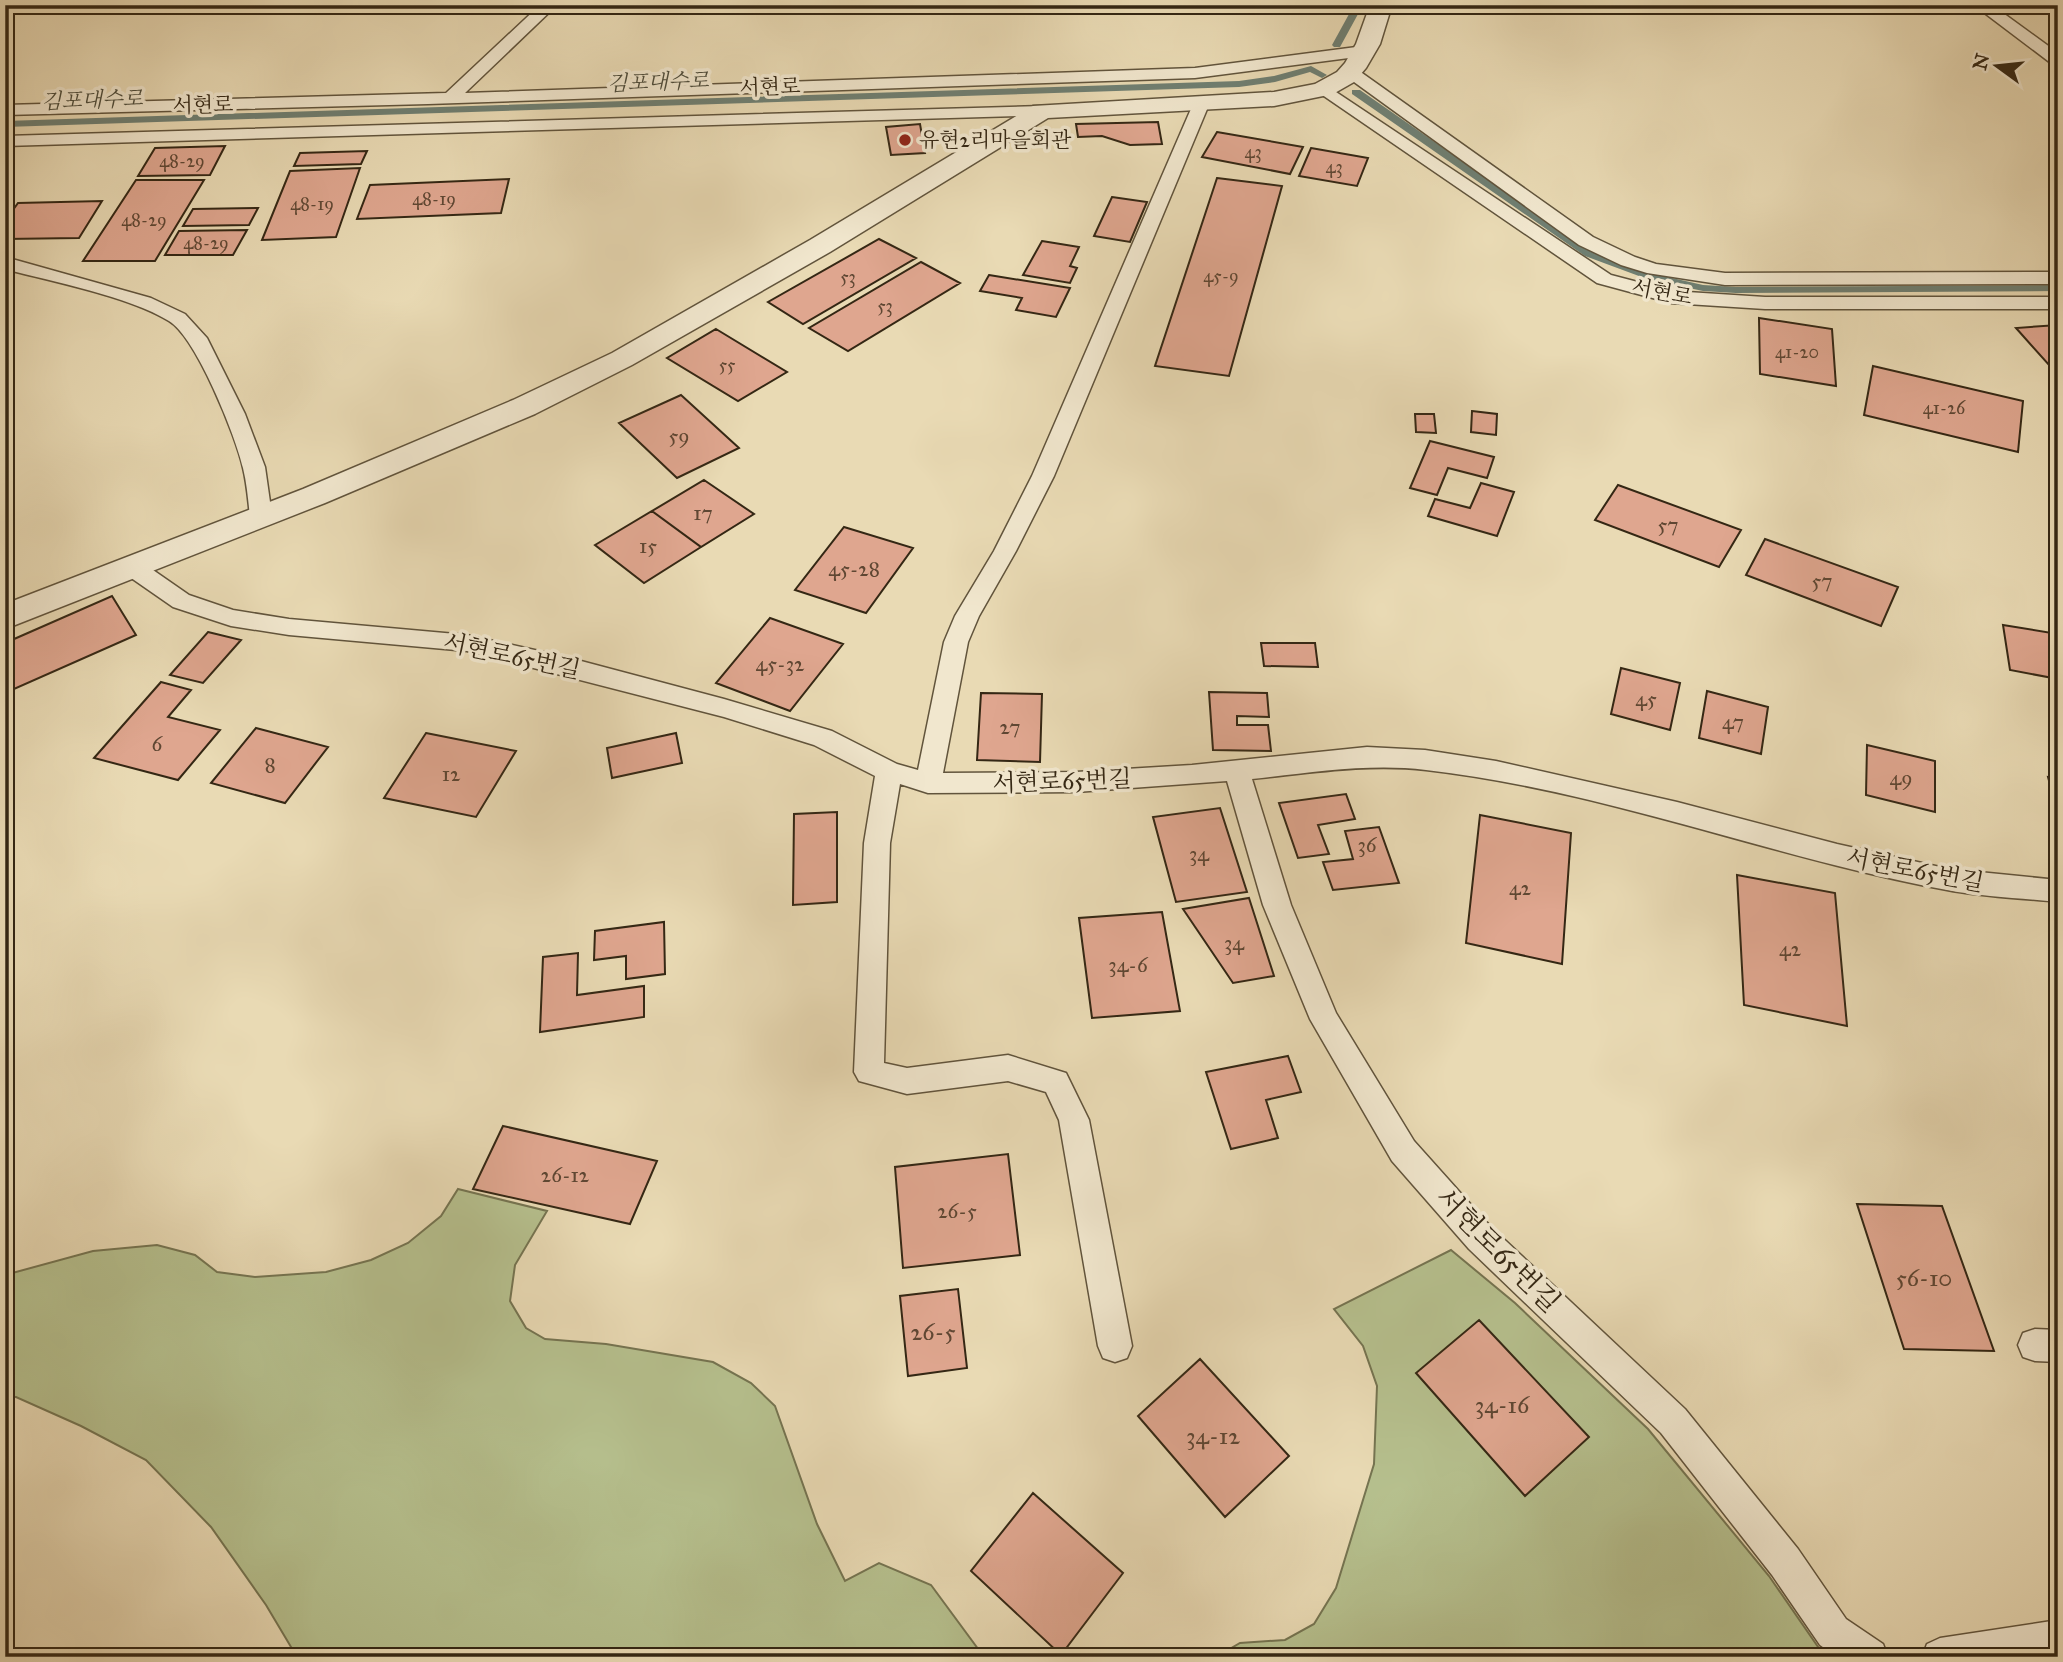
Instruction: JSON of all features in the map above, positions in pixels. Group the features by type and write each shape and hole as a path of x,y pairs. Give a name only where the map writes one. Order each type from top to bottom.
{"street":[{"path":"1357,61 1381,5"},
{"name":"서현로","path":"5,617 261,516 524,407 622,359 854,226 1042,111 1273,99 1311,94 1336,85 1357,61"}],"lane":[{"path":"451,98 471,75 507,46 549,5"},
{"path":"1982,5 2058,61"},
{"path":"1357,61 1586,241 1654,270 1725,279 2058,278"},
{"name":"서현로","path":"5,110 1195,73 1357,61"},
{"name":"서현로","path":"1324,89 1571,259 1604,279 1639,290 1671,297 1765,303 2058,303"},
{"path":"928,783 956,642 967,616 1005,551 1043,476 1202,102"},
{"name":"서현로","path":"5,141 1042,111"},
{"path":"5,263 144,302 178,318 197,338 235,414 254,467 261,516"},
{"name":"서현로65번길","path":"132,567 181,601 231,618 289,627 467,643 566,666 724,708 823,738 889,771 928,783 1076,782 1237,771 1367,757 1425,760 1496,771 1651,806 1837,855 1949,880 2058,891"},
{"path":"889,771 877,843 869,1072 906,1080 1008,1068 1056,1082 1074,1120 1115,1346"},
{"name":"서현로65번길","path":"1237,771 1277,905 1324,1019 1404,1151 1480,1238 1673,1421 1785,1562 1833,1632 1870,1657"},
{"path":"1940,1657 2058,1638"}],"green space":[{"path":"458,1189 547,1211 515,1265 510,1301 526,1328 545,1339 606,1344 713,1362 751,1383 775,1406 817,1524 845,1581 879,1563 931,1585 984,1657 297,1657 266,1605 211,1527 146,1460 81,1426 16,1397 5,1397 5,1275 93,1251 157,1245 195,1255 217,1272 255,1277 326,1272 371,1260 408,1243 441,1216"},
{"path":"1451,1250 1515,1303 1648,1429 1769,1576 1825,1657 1216,1657 1240,1643 1285,1640 1314,1624 1336,1588 1374,1464 1377,1386 1363,1346 1334,1309"}],"building":[{"path":"1158,122 1162,144 1130,145 1102,136 1078,137 1076,124"},
{"name":"유현2리마을회관","path":"920,124 925,153 891,155 886,127"},
{"path":"1217,132 1303,147 1290,174 1202,157"},
{"path":"225,146 210,175 138,176 155,148"},
{"path":"1311,148 1368,158 1357,186 1299,176"},
{"path":"367,151 361,164 294,166 300,153"},
{"path":"360,168 336,237 262,240 290,171"},
{"path":"1217,178 1282,186 1229,376 1155,366"},
{"path":"509,179 501,213 357,219 370,185"},
{"path":"136,180 204,180 155,261 83,261"},
{"path":"1112,197 1147,202 1130,242 1094,236"},
{"path":"102,201 79,238 5,239 5,221 18,203"},
{"path":"258,208 249,225 183,226 193,209"},
{"path":"247,230 233,255 165,255 179,231"},
{"path":"879,239 916,258 803,324 768,302"},
{"path":"1042,241 1079,247 1070,266 1077,268 1070,283 1023,275"},
{"path":"921,262 960,283 848,351 809,328"},
{"path":"989,275 1070,288 1056,317 1016,310 1022,298 980,291"},
{"path":"1759,318 1832,329 1836,386 1760,374"},
{"path":"2058,325 2058,375 2016,328"},
{"path":"716,329 787,372 738,401 667,358"},
{"path":"1873,366 2023,401 2018,452 1864,415"},
{"path":"681,395 739,448 677,478 619,423"},
{"path":"1472,411 1497,414 1496,435 1471,432"},
{"path":"1415,414 1434,414 1436,433 1416,432"},
{"path":"1430,441 1494,457 1487,478 1448,468 1437,495 1410,488"},
{"path":"704,480 754,514 701,547 652,511"},
{"path":"1481,483 1514,492 1497,536 1428,516 1435,499 1470,508"},
{"path":"1618,485 1741,530 1719,567 1595,520"},
{"path":"652,511 701,547 644,583 595,545"},
{"path":"844,527 913,548 866,613 795,590"},
{"path":"1765,539 1898,587 1881,626 1746,575"},
{"path":"112,596 136,635 5,693 5,643"},
{"path":"770,618 843,644 790,711 716,683"},
{"path":"2003,625 2058,634 2058,679 2010,670"},
{"path":"208,632 241,640 203,683 170,675"},
{"path":"1261,643 1315,643 1318,667 1264,666"},
{"path":"1621,668 1680,683 1670,730 1611,714"},
{"path":"161,682 191,690 168,717 220,730 178,780 94,758"},
{"path":"1707,691 1768,707 1761,754 1699,738"},
{"path":"1209,692 1267,693 1269,717 1237,716 1237,725 1268,725 1271,751 1213,750"},
{"path":"981,693 1042,694 1040,762 977,760"},
{"path":"256,728 328,747 285,803 211,783"},
{"path":"426,733 516,751 476,817 384,798"},
{"path":"676,733 682,763 612,778 607,748"},
{"path":"1867,745 1935,761 1935,812 1866,795"},
{"path":"2048,777 2058,778 2058,815"},
{"path":"1346,794 1355,819 1318,825 1329,854 1298,858 1279,803"},
{"path":"1220,808 1247,892 1176,902 1153,817"},
{"path":"837,812 837,902 793,905 794,814"},
{"path":"1480,815 1571,833 1562,964 1466,943"},
{"path":"1379,827 1399,883 1333,890 1323,862 1353,859 1345,831"},
{"path":"1737,875 1835,893 1847,1026 1744,1005"},
{"path":"1249,898 1274,976 1233,983 1183,909"},
{"path":"1162,912 1180,1011 1092,1018 1079,918"},
{"path":"664,922 665,974 626,979 626,956 594,960 595,931"},
{"path":"578,953 577,995 644,986 644,1017 540,1032 543,957"},
{"path":"1288,1056 1301,1092 1266,1100 1278,1138 1231,1149 1206,1072"},
{"path":"503,1126 657,1161 630,1224 473,1189"},
{"path":"1008,1154 1020,1255 903,1268 895,1167"},
{"path":"1857,1204 1942,1206 1994,1351 1904,1349"},
{"path":"958,1289 967,1368 908,1376 900,1296"},
{"path":"1479,1320 1589,1437 1525,1496 1416,1373"},
{"path":"1200,1359 1289,1456 1225,1517 1138,1416"},
{"path":"1033,1493 1123,1573 1061,1655 971,1571"}],"waterway":[{"name":"김포대수로","path":"1337,45 1359,5"},
{"name":"김포대수로","path":"5,124 1239,84 1275,79 1311,69 1322,75"},
{"path":"1356,92 1589,254 1647,276 1703,288 1736,290 2058,288"}],"place":[{"name":"유현2리마을회관","path":"905,140"}]}
